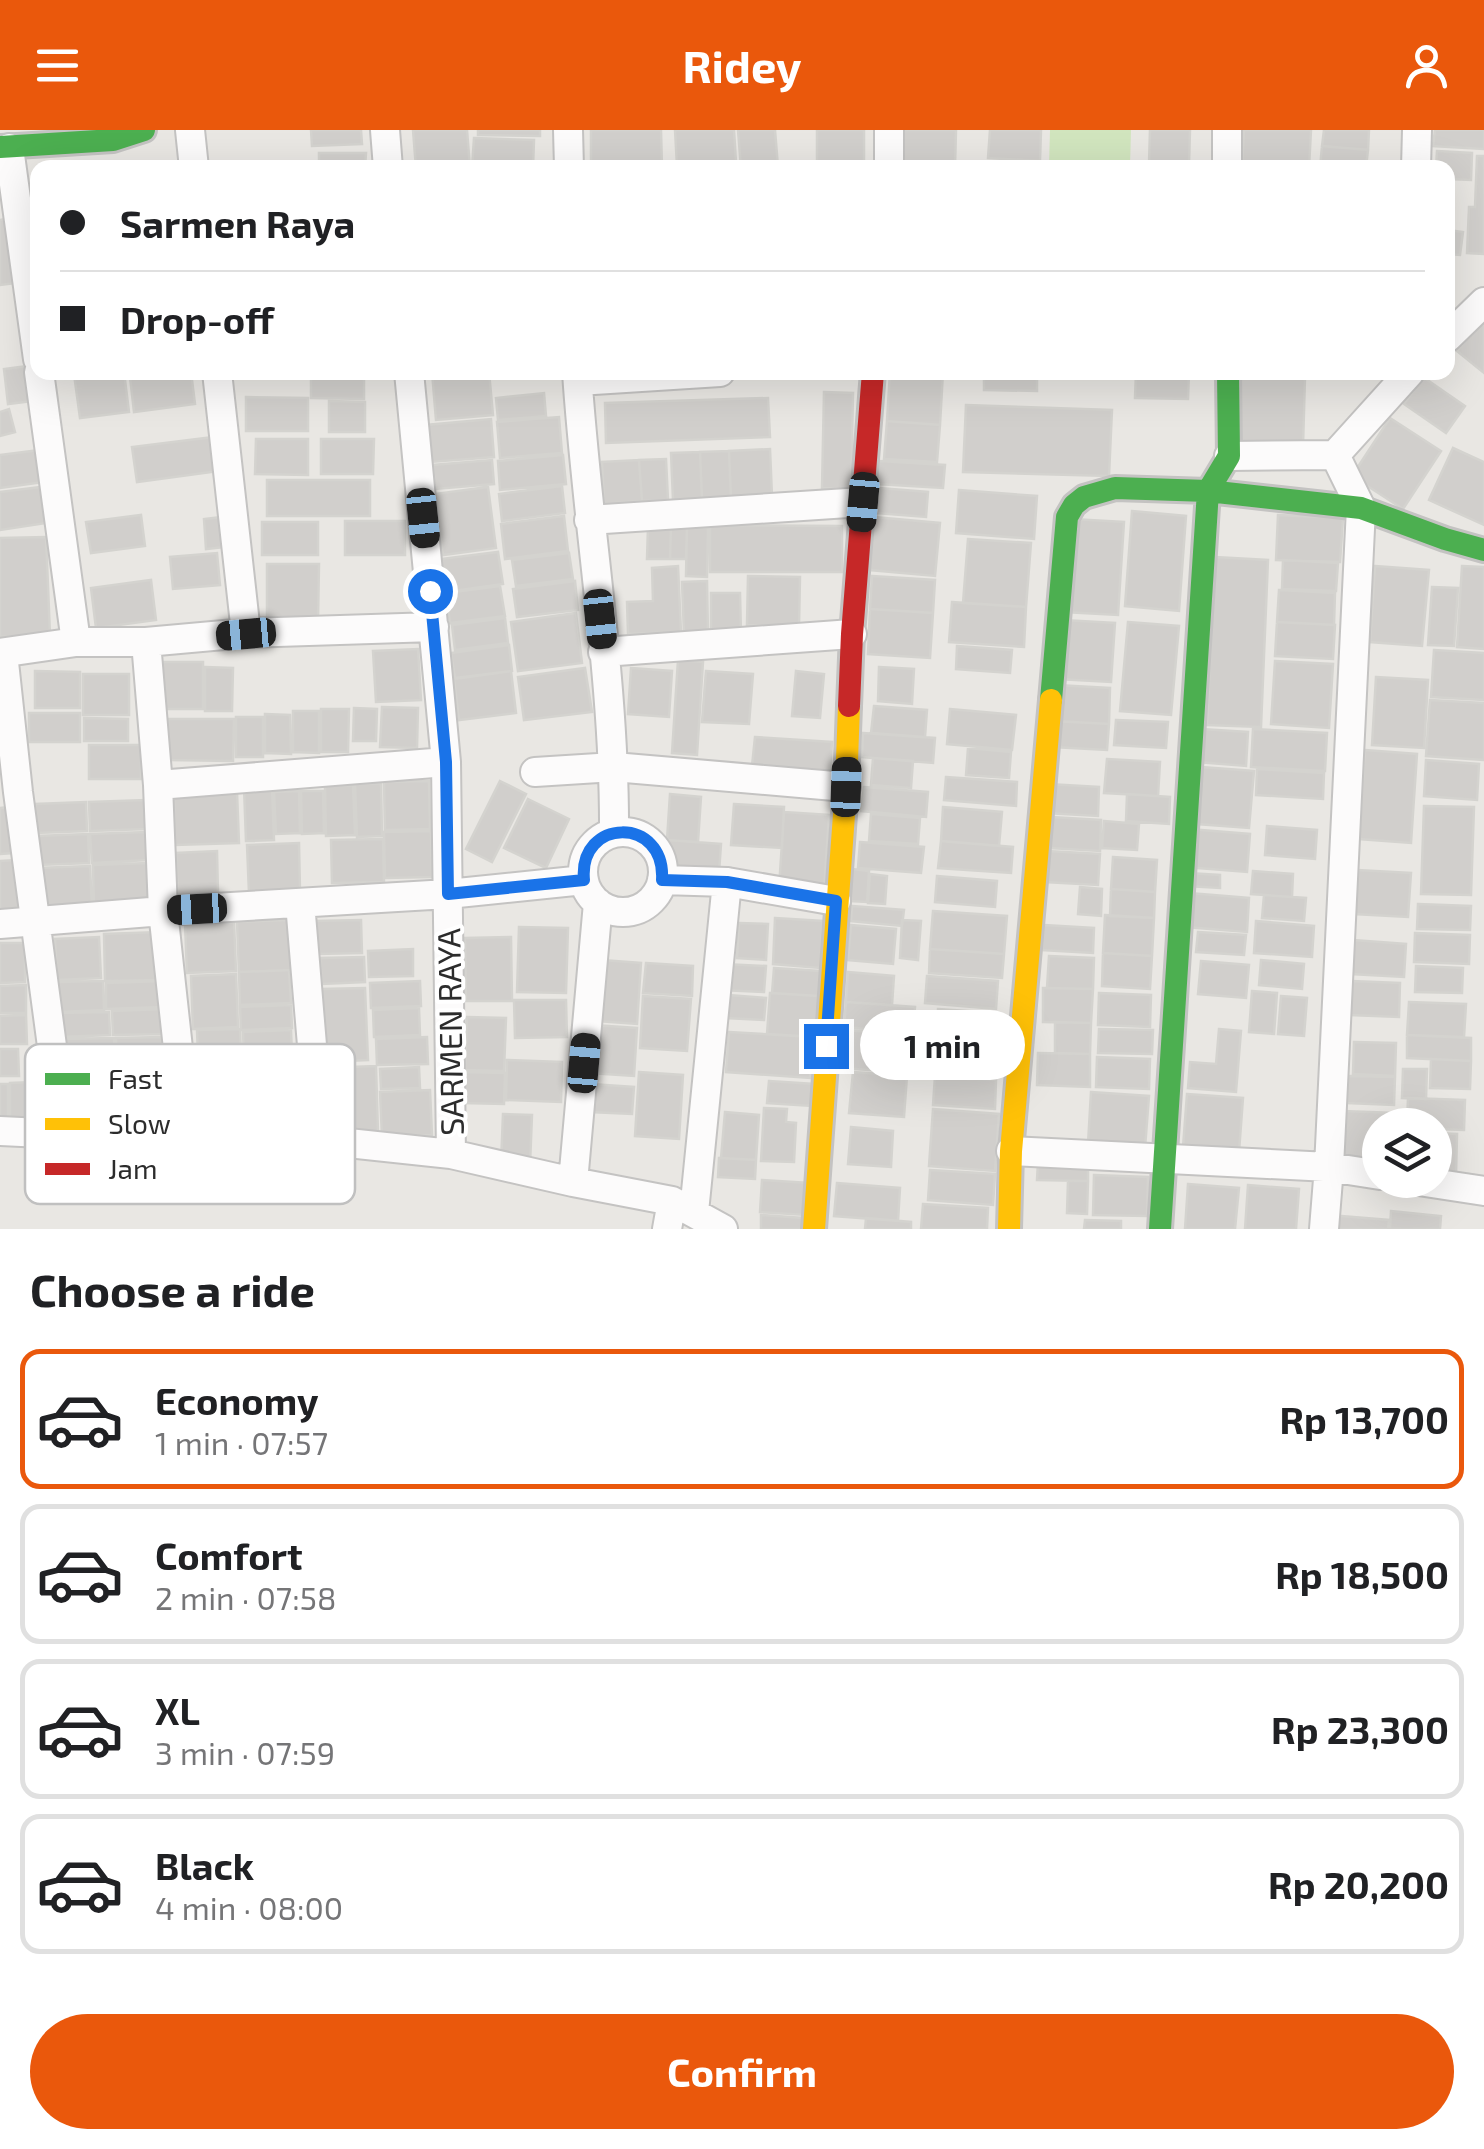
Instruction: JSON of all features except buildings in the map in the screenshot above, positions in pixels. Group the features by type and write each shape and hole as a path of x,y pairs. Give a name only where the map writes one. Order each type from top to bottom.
{"street":[{"path":"30,310 4,147 113,140 144,130"},
{"path":"190,130 193,160"},
{"path":"385,130 387,160"},
{"path":"568,130 569,160"},
{"path":"888,160 889,130"},
{"path":"1227,130 1227,160"},
{"path":"1416,160 1417,130"},
{"path":"1455,330 1484,302"},
{"path":"40,380 76,642"},
{"path":"218,380 246,634"},
{"name":"SARMEN RAYA","path":"410,380 446,762 451,1154"},
{"path":"578,380 614,768 614,833"},
{"path":"814,1229 872,380"},
{"path":"1160,1229 1208,491 1229,456 1228,380"},
{"path":"1229,456 1335,455 1403,380"},
{"path":"1324,1229 1362,508 1335,455"},
{"path":"1009,1229 1011,1151 1068,517 1074,505 1115,488 1208,491 1362,508 1484,550"},
{"path":"589,520 863,502"},
{"path":"52,1044 36,921 9,792 2,653 76,642 434,627"},
{"path":"603,652 852,634"},
{"path":"146,642 163,911 178,1044"},
{"path":"158,785 446,762"},
{"path":"535,772 614,768 846,787"},
{"path":"0,924 448,894 591,892 610,910 624,912 648,902 662,880 663,866 658,854 640,836 627,832 602,837 592,846 583,870 591,892 573,1182"},
{"path":"662,880 727,882 836,901"},
{"path":"678,1214 727,882"},
{"path":"300,903 312,1044"},
{"path":"0,1131 25,1133"},
{"path":"355,1144 451,1154 573,1182 723,1229"},
{"path":"1011,1151 1329,1167 1362,1172"},
{"path":"1452,1187 1484,1192"}],"green space":[{"path":"1050,130 1131,130 1130,160 1049,160"}],"traffic: fast":[{"path":"0,147 113,140 144,130"},
{"path":"1160,1229 1208,491 1229,456 1228,380"},
{"path":"1051,700 1067,517 1084,497 1115,488 1208,491 1361,508 1484,550"}],"traffic: slow":[{"path":"1009,1229 1011,1151 1051,700"},
{"path":"814,1229 849,706"}],"traffic: jam":[{"path":"849,706 872,380"}],"route":[{"path":"430,591 446,762 448,894 584,880 586,857 592,846 602,837 627,832 651,843 663,866 662,880 727,882 836,901 826,1046"}]}
